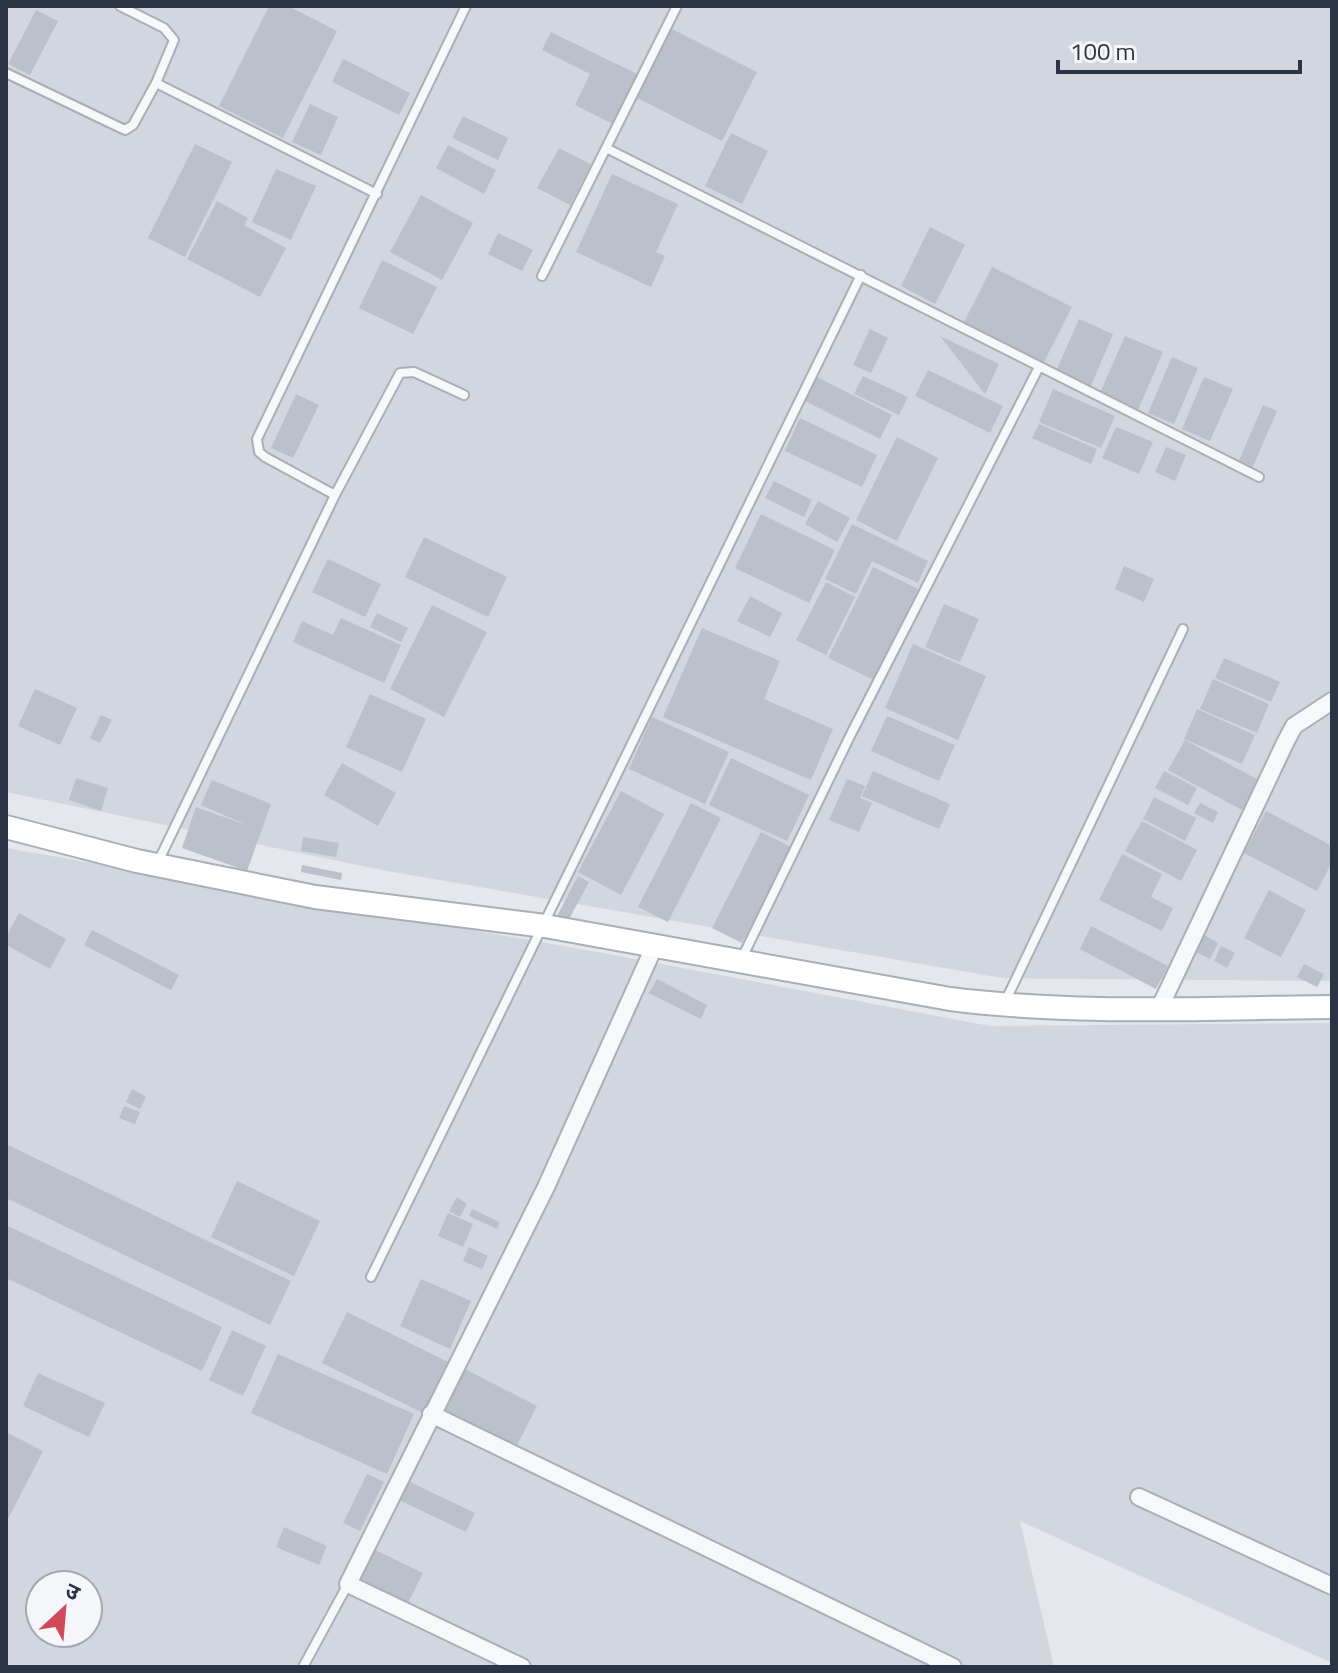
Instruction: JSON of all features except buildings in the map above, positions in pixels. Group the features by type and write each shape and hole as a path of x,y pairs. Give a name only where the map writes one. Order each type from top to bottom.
{"street":[{"path":"1159,1009 1294,726 1322,711 1332,701"},
{"path":"6,827 156,865 315,897 545,926 1003,1005 1159,1009 1332,1007"},
{"path":"522,1667 348,1584 546,1187 655,945"},
{"path":"431,1414 953,1667"},
{"path":"1139,1497 1332,1586"}],"lane":[{"path":"6,73 125,130 133,125 156,83 174,40 164,28 120,6"},
{"path":"335,495 259,452 257,439 466,6"},
{"path":"542,276 677,6"},
{"path":"156,83 377,194"},
{"path":"606,148 1259,477"},
{"path":"371,1277 861,275"},
{"path":"740,961 851,734 1039,367"},
{"path":"156,865 335,495 400,373 414,372 464,395"},
{"path":"1003,1005 1183,629"},
{"path":"303,1667 348,1584"}],"shaded area":[{"path":"6,6 1332,6 1332,981 1002,978 382,870 6,792"},
{"path":"6,848 603,953 990,1026 1332,1023 1332,1663 1020,1521 1054,1667 6,1667"}]}
